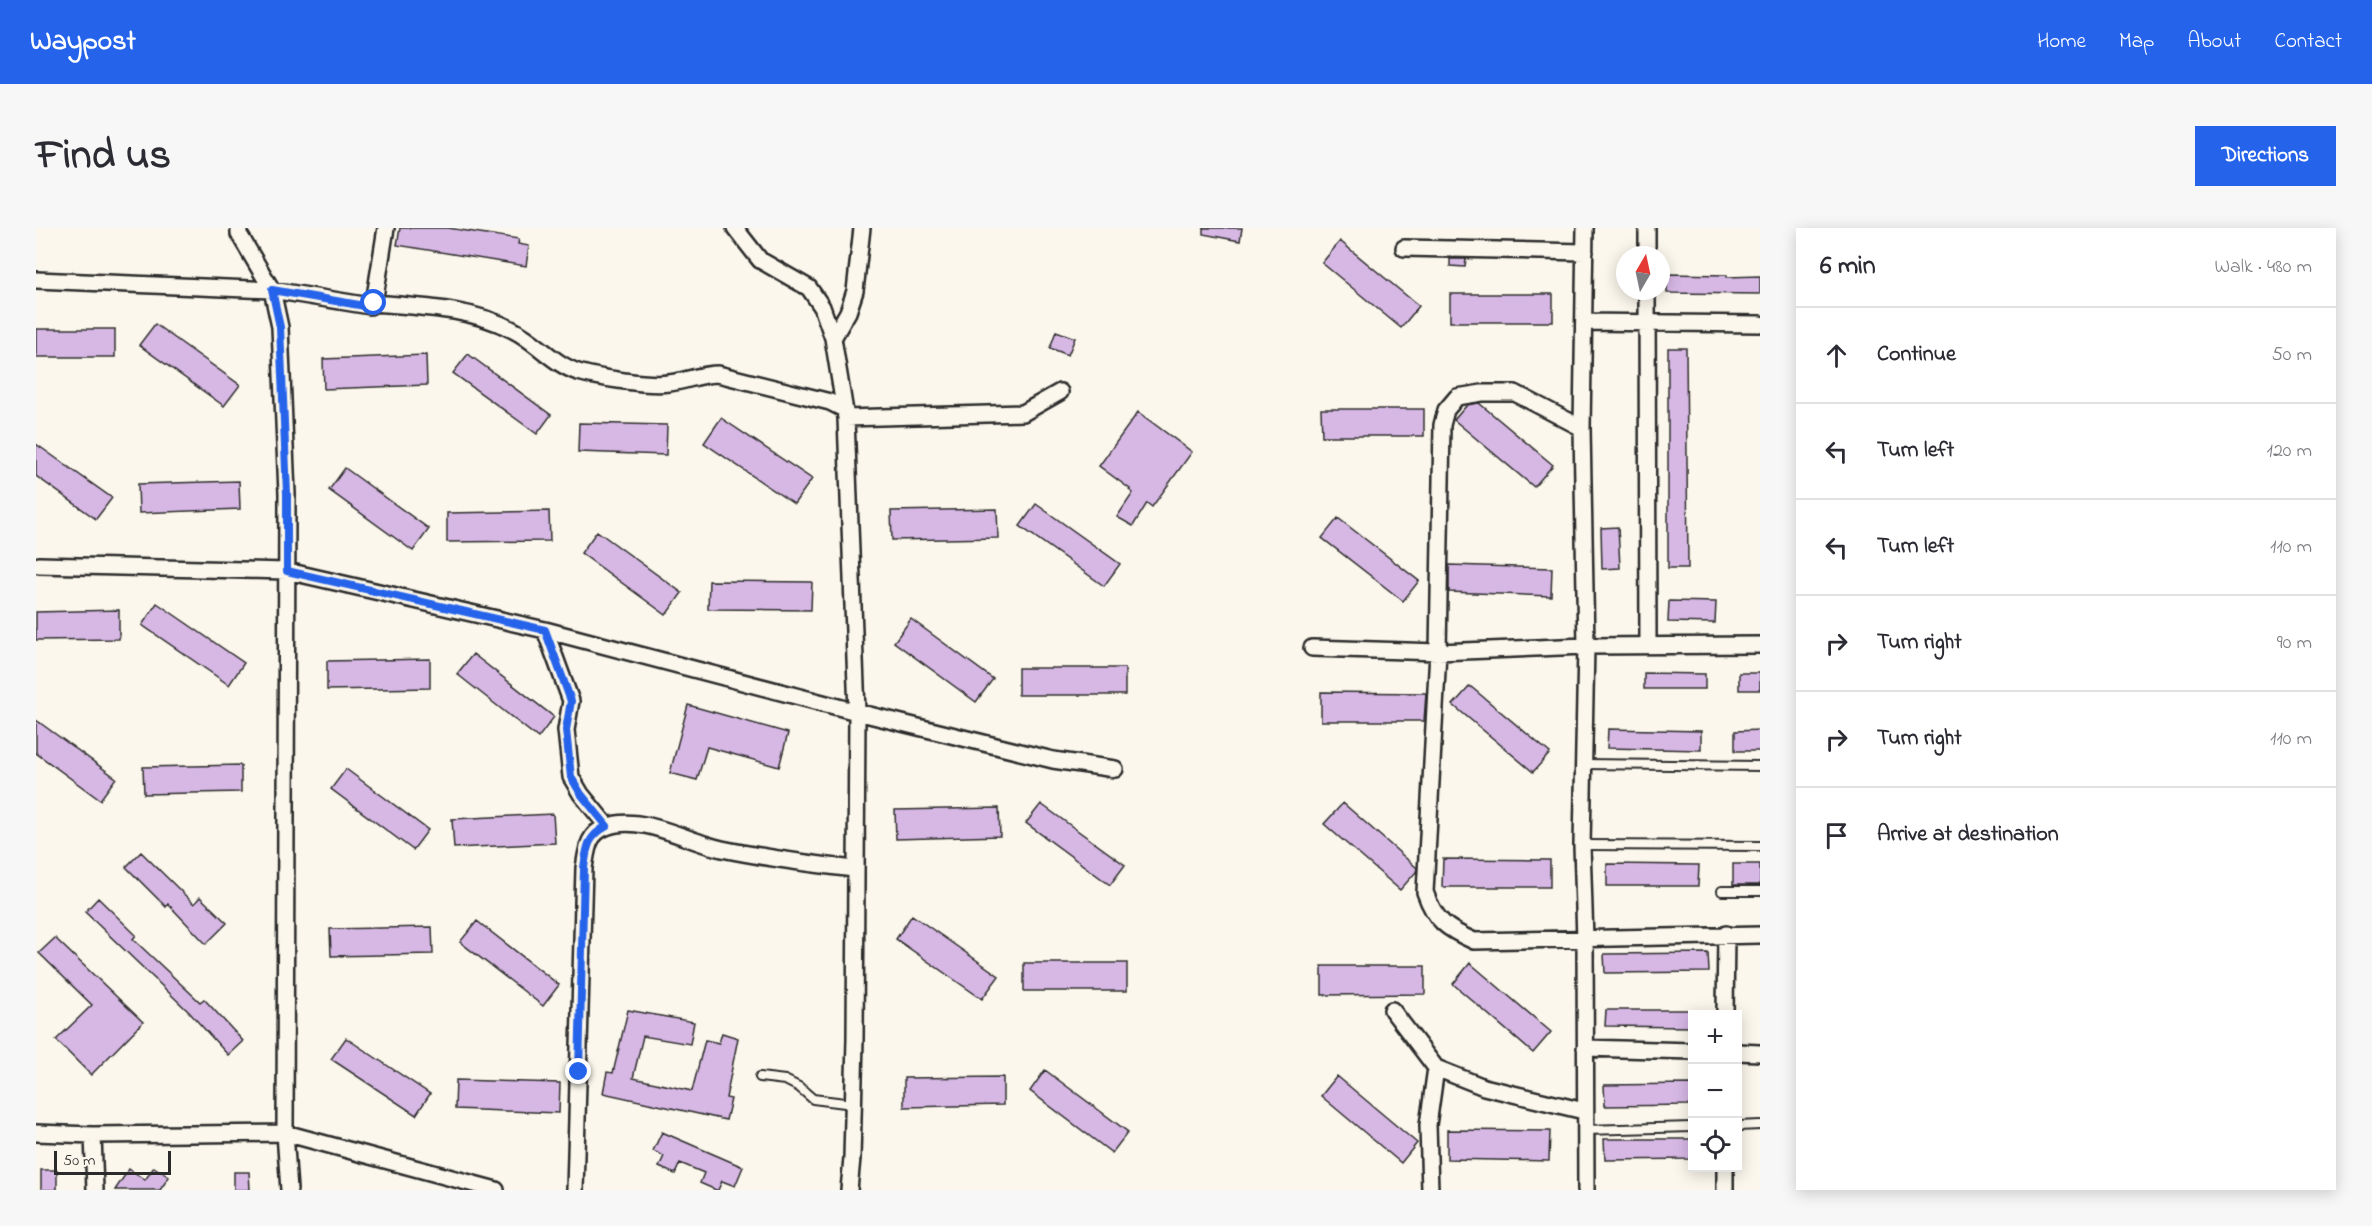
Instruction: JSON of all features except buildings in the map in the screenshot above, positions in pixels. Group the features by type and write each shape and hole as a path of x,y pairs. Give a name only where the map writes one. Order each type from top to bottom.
{"street":[{"path":"239,228 239,234 272,290 280,327 287,494 285,1133 289,1190"},
{"path":"374,303 386,228"},
{"path":"735,228 760,260 809,288 822,307 833,338 845,414 857,712 853,1104 849,1190"},
{"path":"833,338 848,312 855,291 862,228"},
{"path":"1585,228 1582,428 1586,646 1582,845 1585,940 1586,1190"},
{"path":"1647,228 1647,246"},
{"path":"1404,248 1585,252"},
{"path":"36,280 272,290 365,306 374,303 433,308 489,319 514,330 557,361 577,371 651,383 669,383 703,374 718,374 830,402 845,414 1023,413 1060,392"},
{"path":"1647,300 1648,645"},
{"path":"1584,322 1760,324"},
{"path":"1582,428 1515,393 1482,393 1457,397 1446,410 1442,425 1438,652 1425,892 1431,910 1449,930 1474,940 1585,940 1726,934 1760,935"},
{"path":"39,565 287,571 545,630 857,712 1053,760 1115,769"},
{"path":"545,630 571,701 566,730 571,777 581,794 607,826"},
{"path":"1312,648 1438,652 1586,646 1760,645"},
{"path":"575,1190 584,868 588,846 594,833 607,826 627,824 650,826 718,848 784,861 854,869"},
{"path":"1725,1010 1726,934"},
{"path":"1392,1010 1436,1068 1484,1087 1584,1111"},
{"path":"1585,1048 1688,1051"},
{"path":"1742,1052 1760,1053"},
{"path":"1430,1190 1428,1125 1436,1068"},
{"path":"36,1133 93,1135 285,1133 496,1190"},
{"path":"93,1135 95,1190"},
{"path":"1725,1172 1725,1190"}],"lane":[{"path":"1583,764 1760,766"},
{"path":"1582,845 1760,846"},
{"path":"1722,891 1760,891"},
{"path":"760,1077 785,1080 799,1087 813,1099 853,1104"},
{"path":"1742,1126 1760,1125"},
{"path":"1585,1130 1688,1127"}],"route":[{"path":"374,303 365,306 272,290 278,308 280,327 287,494 287,571 545,630 571,701 566,730 571,777 581,794 607,826 594,833 588,846 584,868 579,1072"}]}
